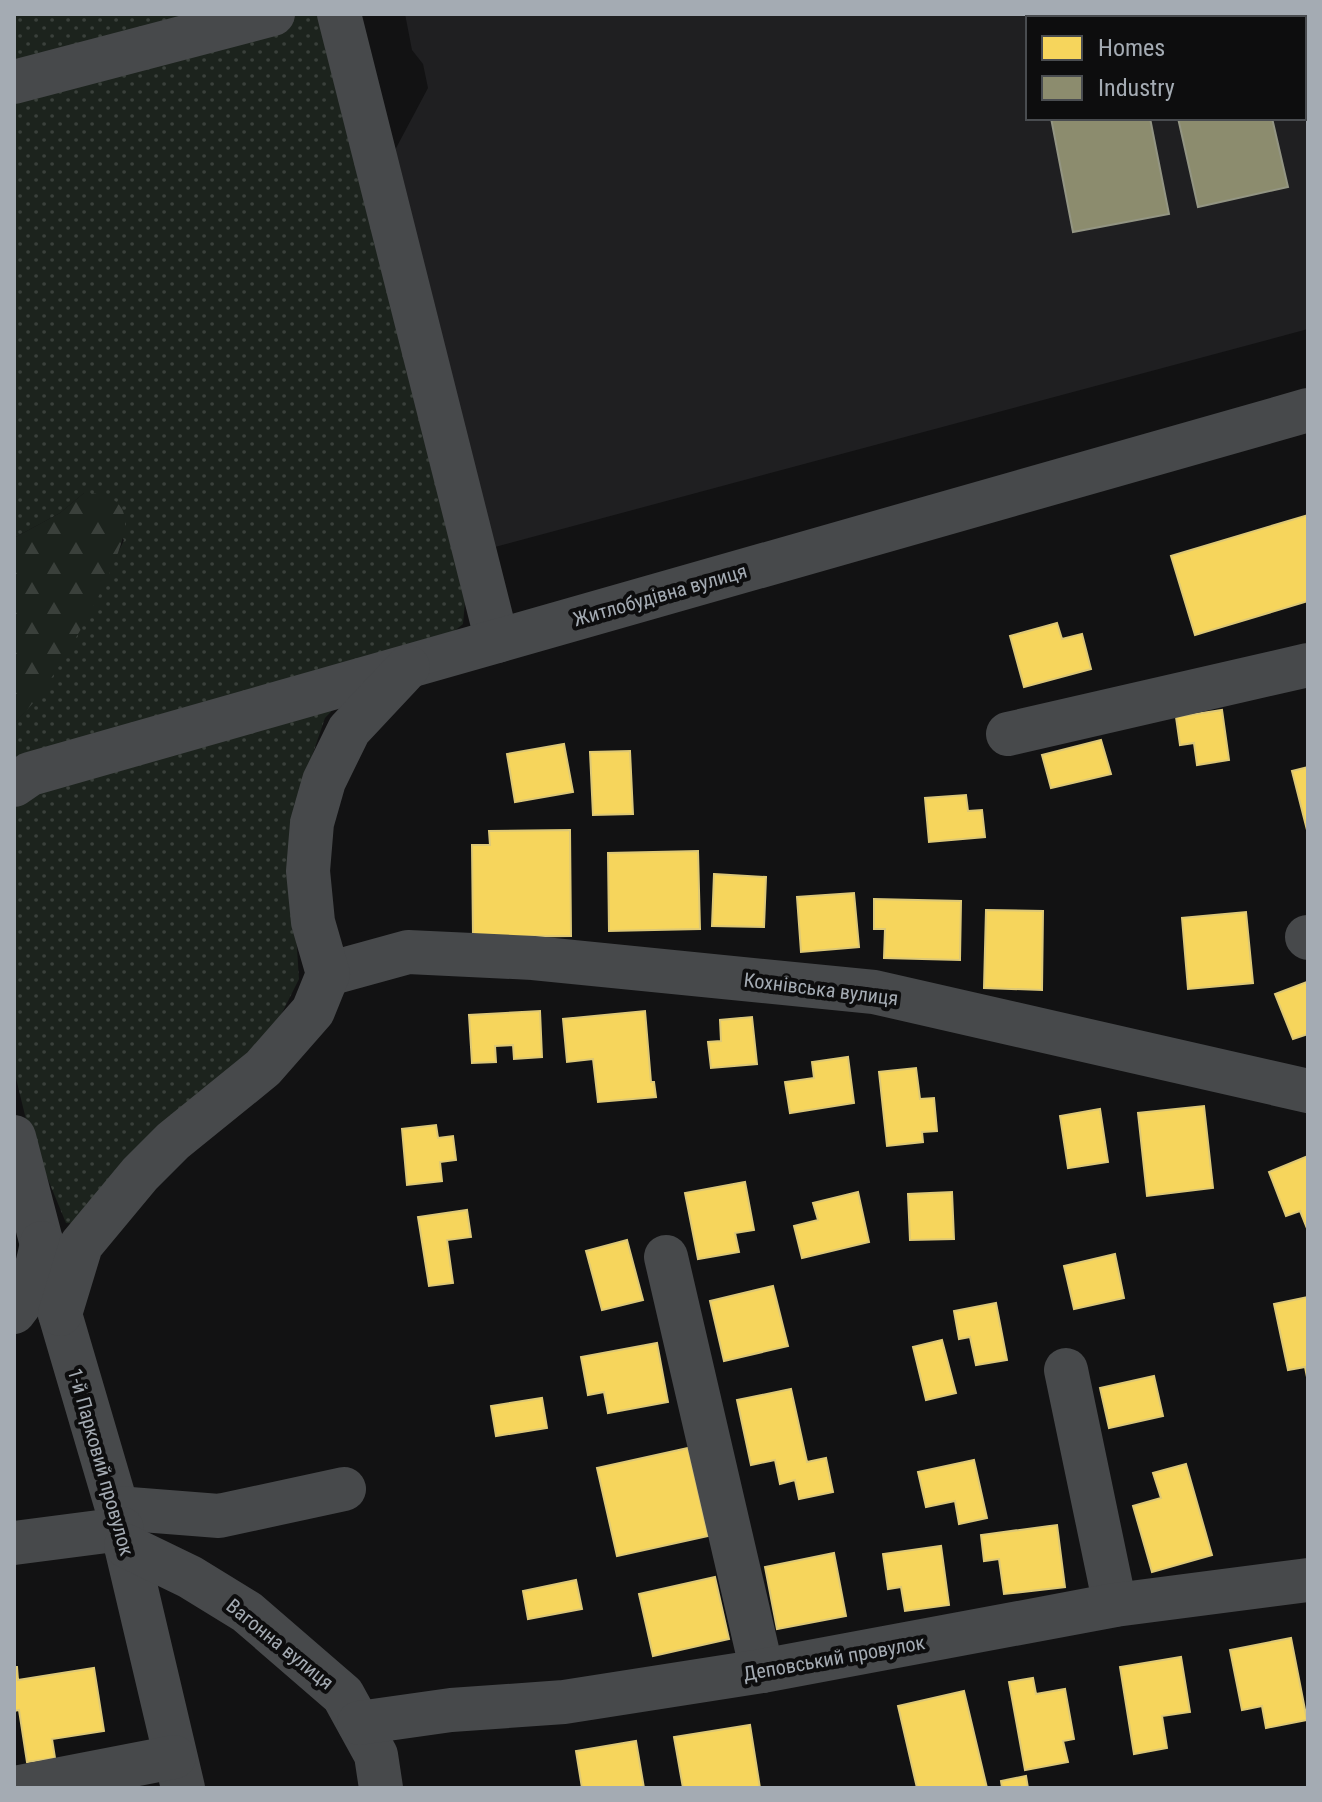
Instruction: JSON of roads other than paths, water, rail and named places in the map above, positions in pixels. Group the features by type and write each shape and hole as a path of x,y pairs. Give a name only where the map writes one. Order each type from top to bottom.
{"street":[{"path":"14,82 273,14"},
{"path":"339,14 497,641"},
{"name":"Житлобудівна вулиця","path":"14,785 30,774 1308,410"},
{"path":"1008,734 1308,665"},
{"path":"60,1314 81,1245 140,1174 173,1141 263,1068 313,1011 328,974 313,922 308,871 312,823 324,781 349,730 408,667"},
{"name":"Кохнівська вулиця","path":"328,974 408,952 533,958 874,992 1308,1091"},
{"name":"1-й Парковий провулок","path":"14,1137 121,1528 178,1772"},
{"path":"14,1312 37,1273 42,1243"},
{"path":"666,1257 762,1671"},
{"path":"1066,1370 1115,1605"},
{"path":"14,1543 219,1516 344,1489"},
{"name":"Вагонна вулиця","path":"121,1528 190,1577 247,1612 343,1695 376,1755 381,1788"},
{"name":"Деповський провулок","path":"359,1723 451,1710 564,1702 762,1671 1115,1605 1308,1580"},
{"path":"14,1788 178,1772"}]}
